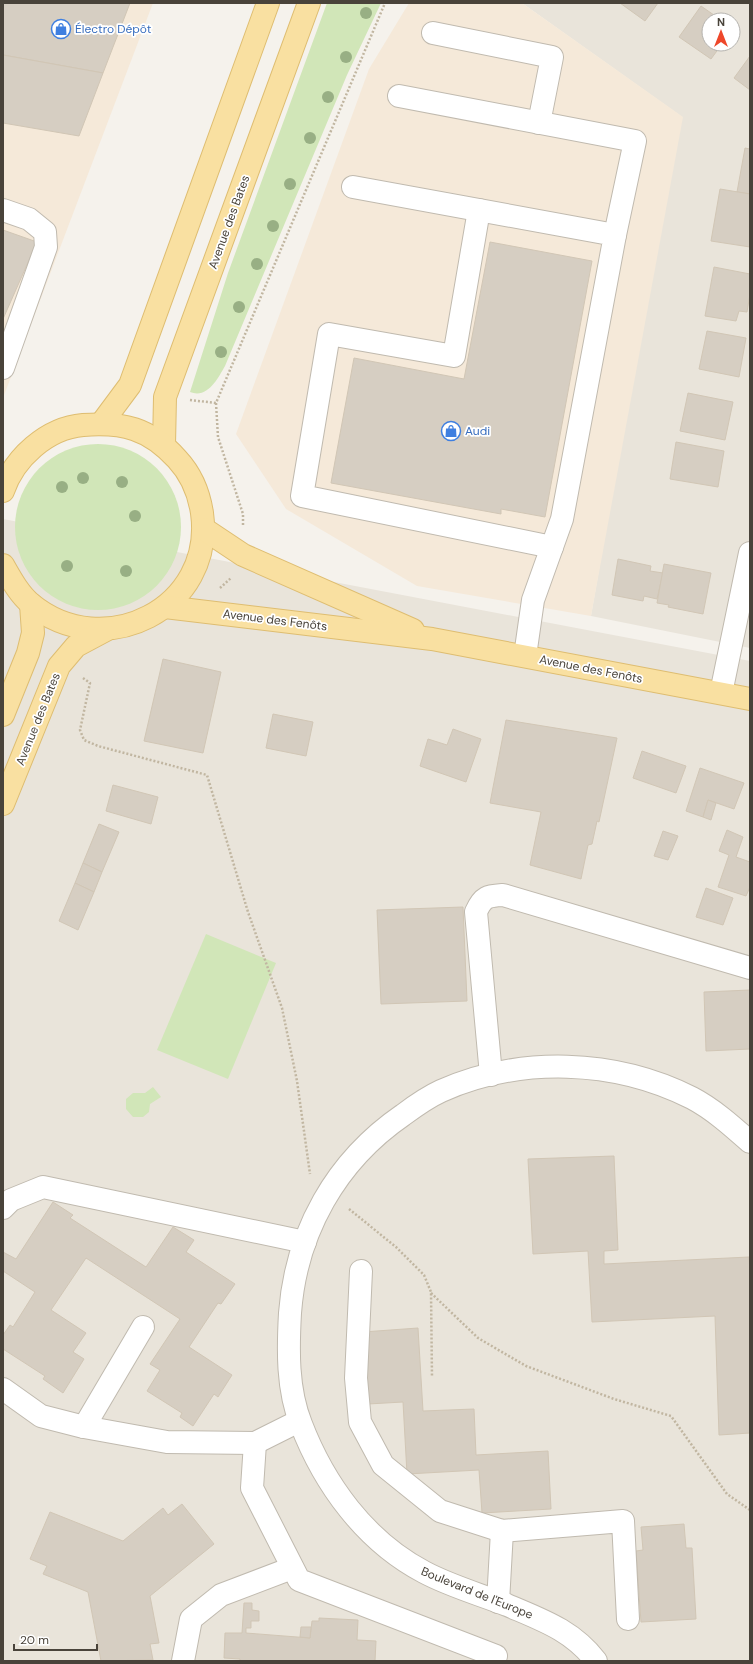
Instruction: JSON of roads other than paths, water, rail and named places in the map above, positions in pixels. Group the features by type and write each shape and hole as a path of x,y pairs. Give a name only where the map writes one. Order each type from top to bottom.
{"main road":[{"path":"101,424 130,385 268,3"},
{"name":"Avenue des Bates","path":"164,445 165,397 309,3"},
{"path":"3,491 6,483 18,464 34,447 52,434 74,426 101,424 121,425 145,433 164,445 187,469 200,498 204,529 201,551 193,572 181,592 165,608 137,623 106,630 79,628 53,619 31,604 18,590 3,565"},
{"name":"Avenue des Fenôts","path":"204,529 243,555 432,639"},
{"path":"3,715 28,653 33,633 31,604"},
{"name":"Avenue des Fenôts","path":"165,608 432,639 750,699"},
{"name":"Avenue des Bates","path":"3,804 59,666 76,646 106,630"}],"street":[{"path":"433,33 552,57 539,123"},
{"path":"399,96 634,141 562,519 534,600 525,656"},
{"path":"353,187 615,235"},
{"path":"3,210 29,219 45,232 46,247 3,368"},
{"path":"480,210 454,356 329,334 302,496 552,548"},
{"path":"721,693 750,553"},
{"path":"491,1075 476,912 480,902 489,896 503,895 750,968"},
{"name":"Boulevard de l'Europe","path":"596,1661 579,1642 553,1624 426,1574 408,1564 380,1542 363,1526 338,1495 315,1456 299,1421 291,1386 289,1334 294,1283 305,1242 328,1193 355,1156 392,1122 440,1092 491,1075 523,1068 549,1067 584,1068 626,1074 668,1088 693,1099 713,1112 750,1142"},
{"path":"3,1208 11,1200 43,1187 305,1242"},
{"path":"361,1271 356,1378 360,1422 383,1465 440,1511 502,1531 623,1521 628,1619"},
{"path":"84,1427 143,1328"},
{"path":"3,1389 41,1416 84,1427 167,1442 255,1443 299,1421"},
{"path":"255,1443 252,1488 299,1580 496,1656"},
{"path":"498,1602 502,1531"},
{"path":"183,1661 191,1619 221,1595 292,1568"}],"place":[{"name":"Électro Dépôt","path":"61,29"},
{"name":"Audi","path":"451,431"}]}
